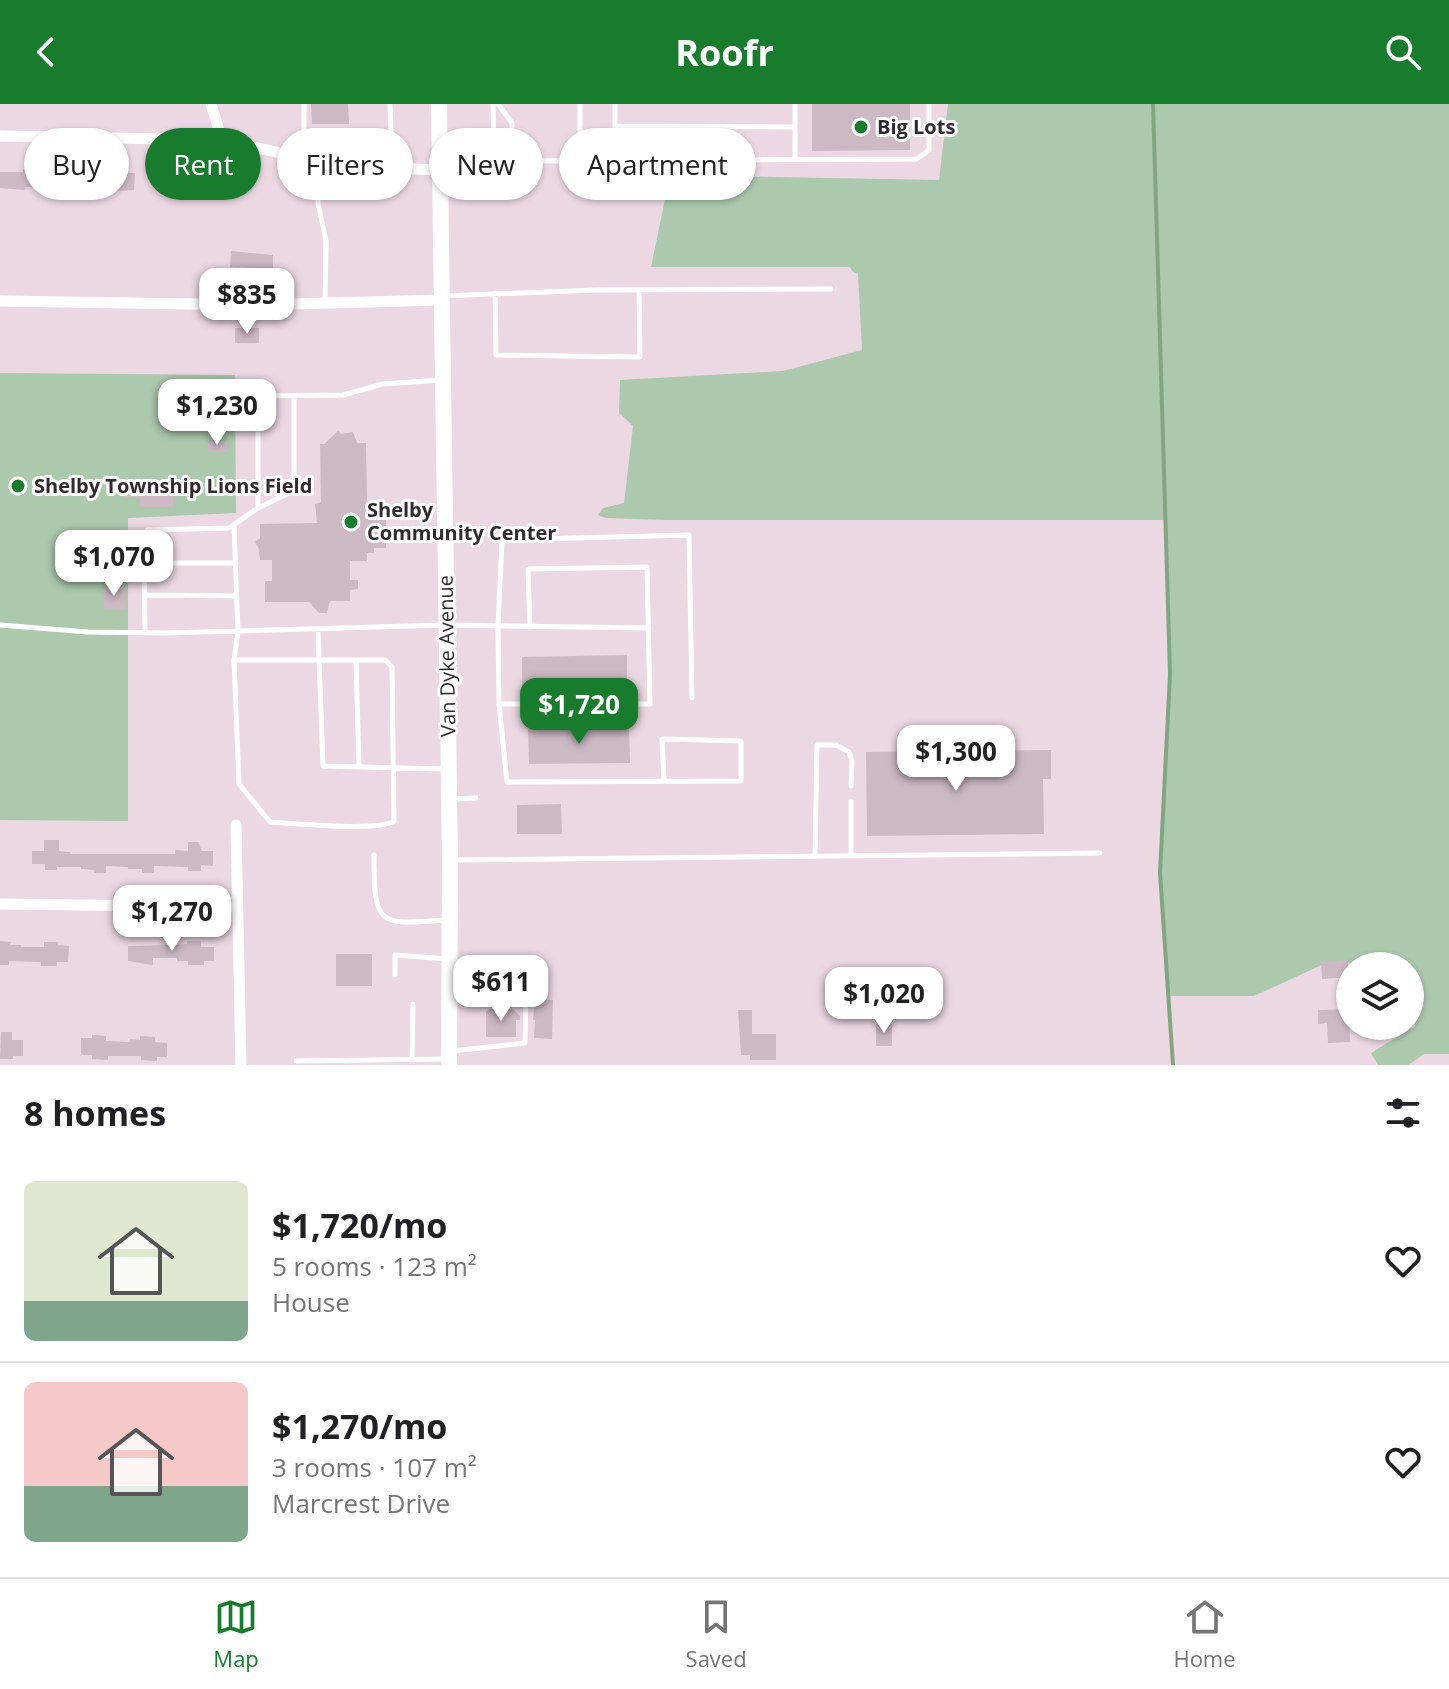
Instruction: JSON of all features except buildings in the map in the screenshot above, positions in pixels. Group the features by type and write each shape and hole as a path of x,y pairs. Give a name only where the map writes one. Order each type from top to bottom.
{"main road":[{"name":"Van Dyke Avenue","path":"439,104 439,128"},
{"name":"Van Dyke Avenue","path":"440,200 450,860 449,1059"}],"street":[{"path":"211,104 218,128"},
{"path":"0,136 145,139"},
{"path":"0,301 256,305 442,298"},
{"path":"236,825 241,1065"},
{"path":"0,904 237,907"}],"lane":[{"path":"304,104 304,128"},
{"path":"390,104 391,128"},
{"path":"495,128 496,104"},
{"path":"496,104 512,123 512,128"},
{"path":"580,104 580,128"},
{"path":"615,104 615,126 795,127"},
{"path":"795,104 795,160"},
{"path":"756,160 917,159 929,150 929,104"},
{"path":"318,200 326,241 325,302"},
{"path":"442,298 495,293 831,289"},
{"path":"495,293 496,355 640,357 639,290"},
{"path":"258,508 258,404 261,396 343,395 383,384 443,380"},
{"path":"145,633 147,530 234,526 258,508 289,493 294,485 294,396"},
{"path":"234,526 238,632 234,660 239,784 270,822 388,825 394,821 392,667 385,660 234,660"},
{"path":"664,781 662,739 741,741 741,781 507,782 499,704 498,627 502,540 689,535 692,698"},
{"path":"144,563 236,563"},
{"path":"499,704 650,704 647,567 528,569 530,627"},
{"path":"145,595 237,596"},
{"path":"0,625 145,633 445,625 649,628"},
{"path":"318,630 323,766 449,769"},
{"path":"356,661 359,767"},
{"path":"815,855 817,745 836,745 849,752 852,761 851,786"},
{"path":"449,799 476,798"},
{"path":"851,801 851,855"},
{"path":"450,860 1100,853"},
{"path":"374,855 374,897 381,913 396,922 406,923 449,919"},
{"path":"395,975 395,955 448,959"},
{"path":"296,1061 449,1059 525,1043 526,995 479,990 449,992"},
{"path":"412,1059 413,1004"}],"green space":[{"path":"948,104 1449,104 1449,1054 1424,1054 1408,1065 1378,1065 1371,1053 1392,1040 1424,1040 1424,952 1336,952 1336,963 1326,963 1254,996 1169,996 1160,873 1170,674 1165,520 664,520 598,515 603,508 624,503 633,426 619,413 620,380 783,371 862,350 858,274 850,267 651,267 665,200 756,200 756,177 939,180"},
{"path":"0,373 235,375 236,513 128,518 128,821 0,820"}],"waterway":[{"path":"1153,104 1170,674 1160,873 1173,1065"}],"place":[{"name":"Big Lots","path":"861,127"},
{"name":"Shelby Township Lions Field","path":"18,486"},
{"name":"Shelby Community Center","path":"351,522"}]}
